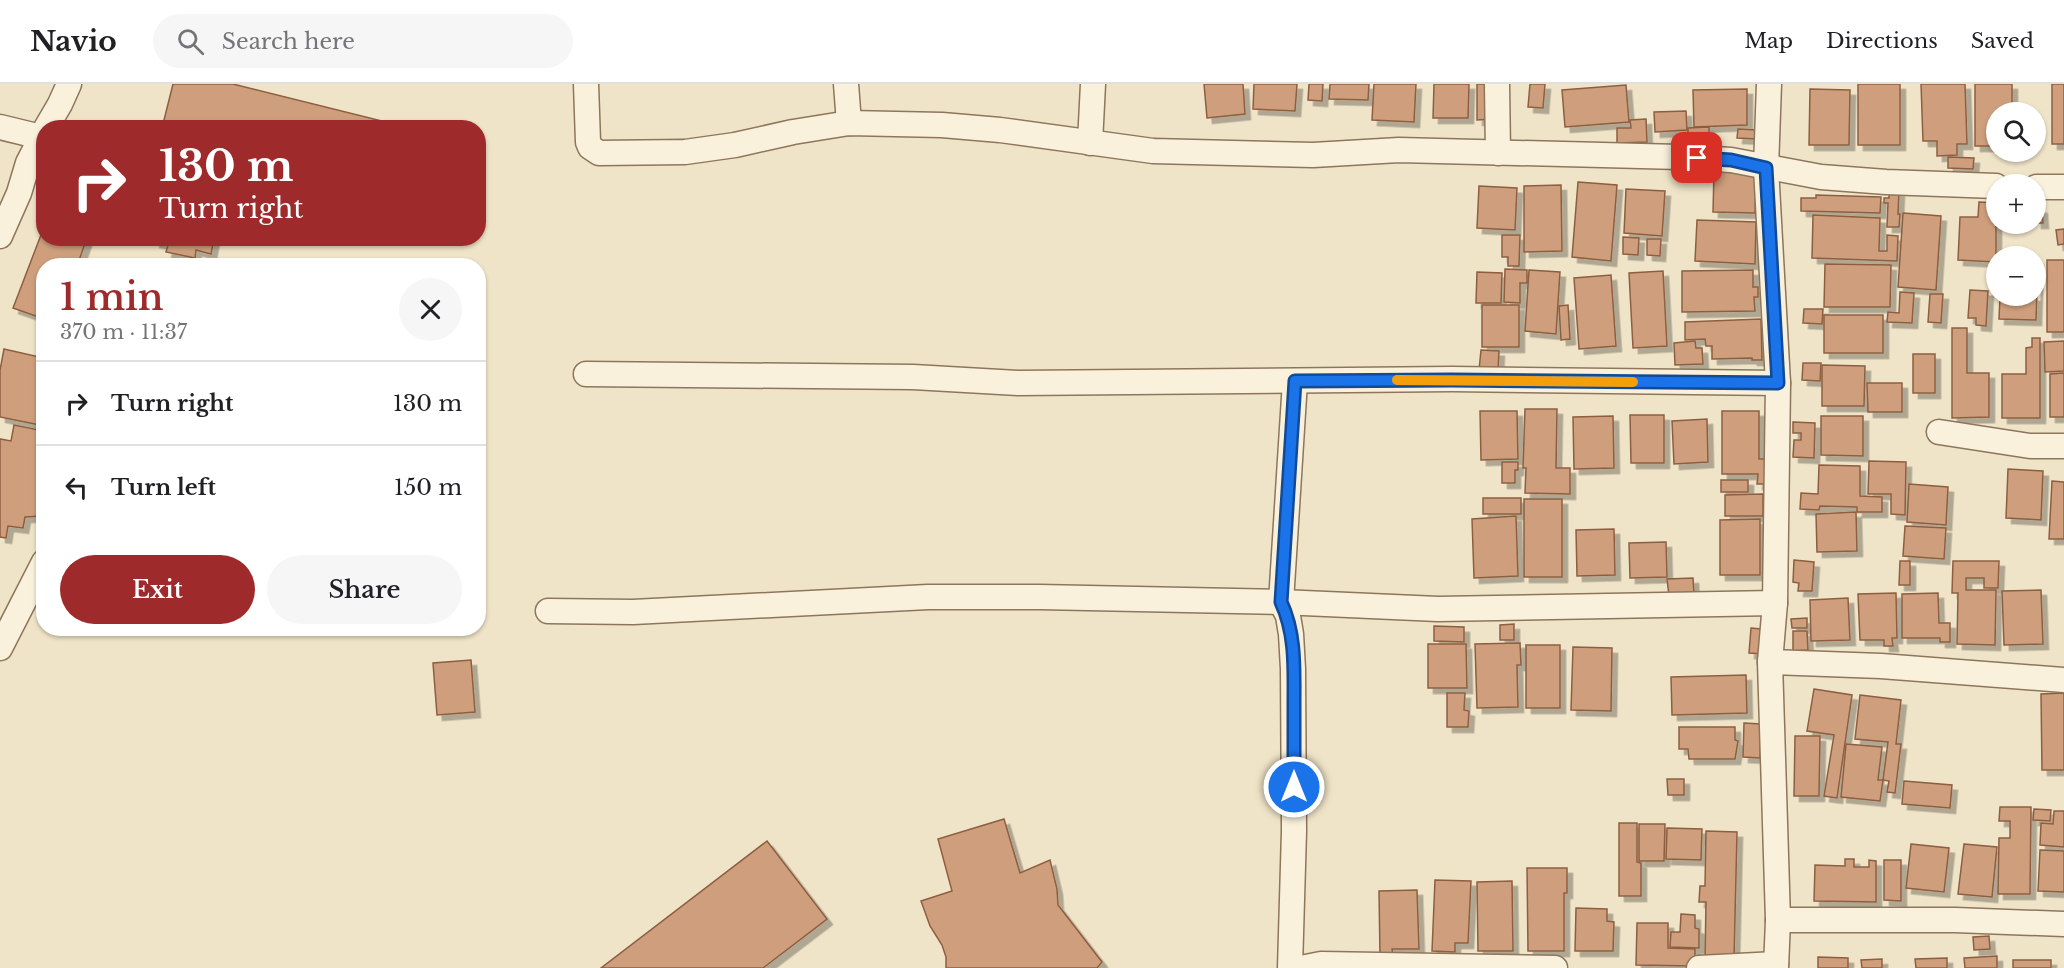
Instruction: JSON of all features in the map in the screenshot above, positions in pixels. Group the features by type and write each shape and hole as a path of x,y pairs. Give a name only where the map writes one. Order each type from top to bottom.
{"street":[{"path":"50,120 69,84"},
{"path":"586,84 588,142 590,147 599,153 686,152 735,146 793,132 849,123 942,125 1000,130 1153,151 1313,155 1399,150 1731,160 1821,177 1886,183 1986,186"},
{"path":"846,84 849,123"},
{"path":"1090,143 1093,84"},
{"path":"1497,84 1498,153"},
{"path":"1699,968 1776,966 1778,920 1770,662 1775,603 1778,383 1766,168 1769,84"},
{"path":"0,127 36,131"},
{"path":"0,236 36,146"},
{"path":"2046,188 2064,187"},
{"path":"586,374 913,377 1018,383 1452,380 1778,383"},
{"path":"1290,968 1294,831 1293,669 1288,616 1281,602 1295,381"},
{"path":"1939,432 2030,446 2064,446"},
{"path":"0,648 36,578"},
{"path":"548,611 633,612 928,597 1281,602 1438,609 1775,603"},
{"path":"1770,662 1881,666 2064,680"},
{"path":"1778,920 1955,920 2064,924"},
{"path":"1301,968 1321,964 1388,964 1555,968"}],"building":[{"path":"173,84 233,84 378,120 164,120"},
{"path":"1204,84 1243,84 1245,114 1207,118"},
{"path":"1254,84 1297,84 1295,111 1253,109"},
{"path":"1309,84 1323,84 1322,101 1308,100"},
{"path":"1330,84 1369,84 1368,100 1329,99"},
{"path":"1374,84 1416,84 1414,122 1372,120"},
{"path":"1434,84 1469,84 1468,118 1433,118"},
{"path":"1477,84 1495,84 1495,119 1477,120"},
{"path":"1530,84 1545,84 1543,108 1528,107"},
{"path":"1858,84 1900,84 1900,145 1858,145"},
{"path":"1921,84 1965,84 1967,144 1957,144 1957,155 1937,156 1937,141 1923,141"},
{"path":"1975,84 2012,84 2012,102 1986,102 1986,146 1975,146"},
{"path":"2052,84 2064,84 2064,144 2052,144"},
{"path":"1626,85 1629,122 1565,127 1562,90"},
{"path":"1747,89 1747,125 1694,127 1693,90"},
{"path":"1810,89 1850,90 1849,145 1809,145"},
{"path":"1686,111 1687,130 1655,132 1654,112"},
{"path":"1646,119 1647,142 1617,143 1617,128 1631,128 1630,120"},
{"path":"1709,127 1709,141 1688,141 1688,128"},
{"path":"1738,129 1757,130 1757,139 1737,138"},
{"path":"1948,157 1974,158 1973,169 1948,168"},
{"path":"1714,172 1756,173 1755,213 1713,212"},
{"path":"1578,182 1617,185 1611,261 1572,257"},
{"path":"1561,185 1562,251 1524,252 1524,186"},
{"path":"1479,186 1517,188 1515,230 1477,228"},
{"path":"1626,189 1665,191 1662,236 1624,233"},
{"path":"1889,191 1899,191 1899,227 1887,227 1888,203 1884,203 1884,198 1889,198"},
{"path":"1816,195 1881,197 1880,213 1801,211 1801,198 1816,198"},
{"path":"1979,202 1986,202 1986,234 1996,234 1996,246 1986,246 1986,261 1958,260 1960,217 1978,217"},
{"path":"1903,213 1941,216 1936,290 1898,287"},
{"path":"1813,215 1880,218 1879,251 1887,251 1887,235 1898,236 1897,261 1812,258"},
{"path":"1697,220 1756,222 1755,264 1695,261"},
{"path":"2064,229 2064,244 2058,245 2056,230"},
{"path":"1502,235 1520,235 1519,266 1508,266 1508,257 1502,257"},
{"path":"1623,237 1639,238 1638,255 1623,254"},
{"path":"1647,239 1661,239 1660,256 1647,255"},
{"path":"37,246 84,246 80,258 36,258 36,316 13,308"},
{"path":"168,246 212,246 211,254 196,250 195,258 166,252"},
{"path":"2047,260 2064,260 2064,332 2047,332"},
{"path":"1825,264 1891,265 1890,307 1824,307"},
{"path":"1505,269 1527,270 1527,283 1520,283 1520,303 1504,302"},
{"path":"1529,270 1560,272 1556,334 1525,331"},
{"path":"1753,270 1753,287 1758,287 1758,297 1754,297 1755,311 1682,312 1682,271"},
{"path":"1663,271 1667,346 1633,348 1629,273"},
{"path":"1477,272 1502,273 1501,303 1476,303"},
{"path":"1611,275 1616,346 1579,349 1574,278"},
{"path":"1970,290 1986,291 1986,326 1976,325 1976,318 1968,318"},
{"path":"1900,292 1914,293 1912,323 1887,322 1888,312 1899,313"},
{"path":"1930,294 1943,294 1941,323 1928,322"},
{"path":"1482,305 1519,305 1519,347 1482,347"},
{"path":"1568,305 1570,339 1561,340 1559,306"},
{"path":"2000,306 2036,306 2036,320 1999,319"},
{"path":"1804,309 1823,309 1822,324 1803,323"},
{"path":"1824,315 1883,315 1883,353 1824,353"},
{"path":"1761,319 1762,360 1712,359 1712,346 1706,346 1705,339 1685,340 1685,322"},
{"path":"1952,328 1967,328 1967,373 1989,373 1989,417 1952,418"},
{"path":"2032,338 2040,338 2040,418 2002,418 2002,374 2026,374 2026,348 2032,347"},
{"path":"1695,341 1696,348 1702,348 1703,364 1675,365 1674,343"},
{"path":"2064,341 2064,371 2045,372 2044,342"},
{"path":"4,349 36,356 36,424 0,417 0,370"},
{"path":"1481,350 1499,351 1498,371 1479,370"},
{"path":"1913,354 1935,354 1935,393 1913,393"},
{"path":"1803,363 1821,363 1820,381 1802,380"},
{"path":"1822,365 1865,366 1864,406 1822,406"},
{"path":"2064,373 2064,417 2050,417 2050,374"},
{"path":"1867,383 1902,383 1902,412 1868,412"},
{"path":"1525,409 1557,409 1556,468 1570,468 1570,494 1525,493 1526,468 1523,468"},
{"path":"1480,411 1517,411 1518,459 1481,460"},
{"path":"1722,411 1759,411 1759,459 1769,459 1769,484 1757,484 1758,474 1722,474"},
{"path":"1630,415 1664,415 1664,463 1631,463"},
{"path":"1613,416 1614,468 1574,469 1573,417"},
{"path":"1821,416 1863,416 1863,456 1821,455"},
{"path":"1707,419 1708,462 1674,464 1672,421"},
{"path":"1793,422 1815,423 1814,458 1793,457 1794,440 1801,440 1801,433 1793,433"},
{"path":"14,425 36,429 36,516 25,517 23,528 8,526 6,538 0,537 0,439 11,441"},
{"path":"1869,461 1906,462 1905,515 1891,514 1891,494 1868,494"},
{"path":"1502,462 1518,462 1518,470 1515,470 1515,483 1502,483"},
{"path":"1819,465 1860,466 1860,496 1882,497 1882,512 1857,512 1857,507 1820,506 1819,510 1800,509 1801,493 1818,494"},
{"path":"2008,469 2043,471 2041,520 2006,518"},
{"path":"1721,480 1748,480 1748,492 1721,492"},
{"path":"2052,481 2064,482 2064,539 2049,539"},
{"path":"1909,484 1948,487 1946,525 1907,522"},
{"path":"1763,494 1763,516 1725,516 1725,495"},
{"path":"1483,498 1521,498 1521,514 1483,514"},
{"path":"1524,499 1562,499 1562,577 1524,577"},
{"path":"1856,512 1857,551 1817,552 1816,514"},
{"path":"1516,516 1518,576 1474,578 1472,519"},
{"path":"1760,519 1760,575 1720,575 1720,520"},
{"path":"1905,526 1946,528 1944,559 1903,556"},
{"path":"1614,529 1615,575 1577,576 1576,530"},
{"path":"1666,542 1667,577 1630,578 1629,543"},
{"path":"1794,560 1814,562 1812,591 1798,591 1799,583 1793,582"},
{"path":"1900,561 1910,561 1910,585 1899,585"},
{"path":"1953,561 1999,561 1998,588 1984,588 1984,578 1966,578 1966,590 1996,590 1995,645 1957,644 1958,593 1952,593"},
{"path":"1693,578 1694,594 1669,596 1667,579"},
{"path":"2041,590 2043,644 2004,645 2002,591"},
{"path":"1896,593 1897,638 1892,638 1893,646 1884,646 1884,640 1860,640 1858,594"},
{"path":"1938,593 1939,623 1950,623 1950,642 1940,642 1940,638 1902,638 1902,594"},
{"path":"1848,598 1850,640 1811,641 1810,600"},
{"path":"1807,618 1807,628 1792,628 1791,619"},
{"path":"1514,624 1514,640 1500,640 1500,625"},
{"path":"1434,626 1464,627 1464,642 1434,641"},
{"path":"1751,628 1761,629 1763,654 1749,653"},
{"path":"1793,631 1807,631 1808,650 1793,651"},
{"path":"1520,643 1521,665 1517,665 1518,707 1477,708 1475,644"},
{"path":"1428,644 1466,644 1467,688 1428,688"},
{"path":"1526,645 1560,645 1560,708 1526,708"},
{"path":"1573,647 1612,648 1611,711 1571,710"},
{"path":"471,660 475,712 437,715 433,663"},
{"path":"1746,675 1747,713 1672,715 1671,677"},
{"path":"1814,689 1852,695 1837,798 1824,796 1834,735 1807,731"},
{"path":"1447,693 1465,693 1464,710 1469,711 1468,727 1447,727"},
{"path":"2064,693 2064,770 2042,770 2041,694"},
{"path":"1860,695 1901,700 1896,744 1901,744 1895,793 1887,792 1889,781 1883,780 1888,742 1855,739"},
{"path":"1744,723 1761,724 1760,758 1743,757"},
{"path":"1679,727 1735,727 1735,740 1738,741 1735,759 1689,759 1688,749 1679,749"},
{"path":"1795,736 1820,736 1819,796 1794,796"},
{"path":"1846,744 1882,747 1878,780 1883,780 1880,801 1841,797"},
{"path":"1667,779 1684,779 1684,795 1668,795"},
{"path":"1904,781 1952,785 1950,808 1902,804"},
{"path":"2000,807 2031,807 2030,894 1998,894 1999,838 2010,838 2010,821 1999,821"},
{"path":"2034,809 2051,810 2050,821 2033,820"},
{"path":"2054,811 2064,811 2064,847 2040,845 2041,823 2053,824"},
{"path":"1004,819 1020,873 1050,860 1057,889 1058,905 1102,962 1097,968 946,968 946,957 942,945 930,926 921,901 952,891 938,839"},
{"path":"1619,823 1637,823 1637,862 1641,863 1641,896 1619,896"},
{"path":"1639,824 1665,824 1664,861 1639,861"},
{"path":"1667,828 1702,829 1701,860 1666,859"},
{"path":"1706,831 1737,832 1734,959 1705,958 1706,902 1699,902 1700,886 1705,886"},
{"path":"767,841 827,919 763,968 601,968"},
{"path":"1911,844 1949,848 1944,892 1906,888"},
{"path":"1964,844 1997,847 1992,897 1958,894"},
{"path":"2040,850 2064,851 2064,892 2038,891"},
{"path":"1845,859 1854,859 1854,867 1869,867 1869,860 1876,861 1876,902 1814,901 1815,865 1845,866"},
{"path":"1884,860 1901,860 1901,901 1884,900"},
{"path":"1527,868 1567,868 1567,893 1564,893 1564,951 1528,951"},
{"path":"1435,880 1471,881 1468,943 1455,943 1455,952 1432,951"},
{"path":"1512,881 1513,951 1478,951 1477,882"},
{"path":"1417,890 1419,949 1392,949 1393,955 1380,956 1379,891"},
{"path":"1576,908 1607,909 1607,921 1614,922 1613,951 1575,951"},
{"path":"1681,914 1695,915 1695,928 1699,929 1699,948 1670,947 1671,932 1680,932"},
{"path":"1637,923 1668,923 1668,948 1695,949 1695,966 1636,965"},
{"path":"1989,936 1990,949 1974,950 1973,937"},
{"path":"1997,956 1997,968 1965,968 1964,958"},
{"path":"1818,957 1848,958 1848,968 1818,968"},
{"path":"1947,958 1947,968 1916,968 1915,959"},
{"path":"1882,959 1882,968 1862,968 1861,960"},
{"path":"2013,960 2051,960 2051,968 2013,968"}],"slow traffic":[{"path":"1397,380 1633,382"}],"route":[{"path":"1294,787 1291,634 1288,616 1281,602 1295,381 1778,383 1766,168 1731,160 1697,158"}]}
